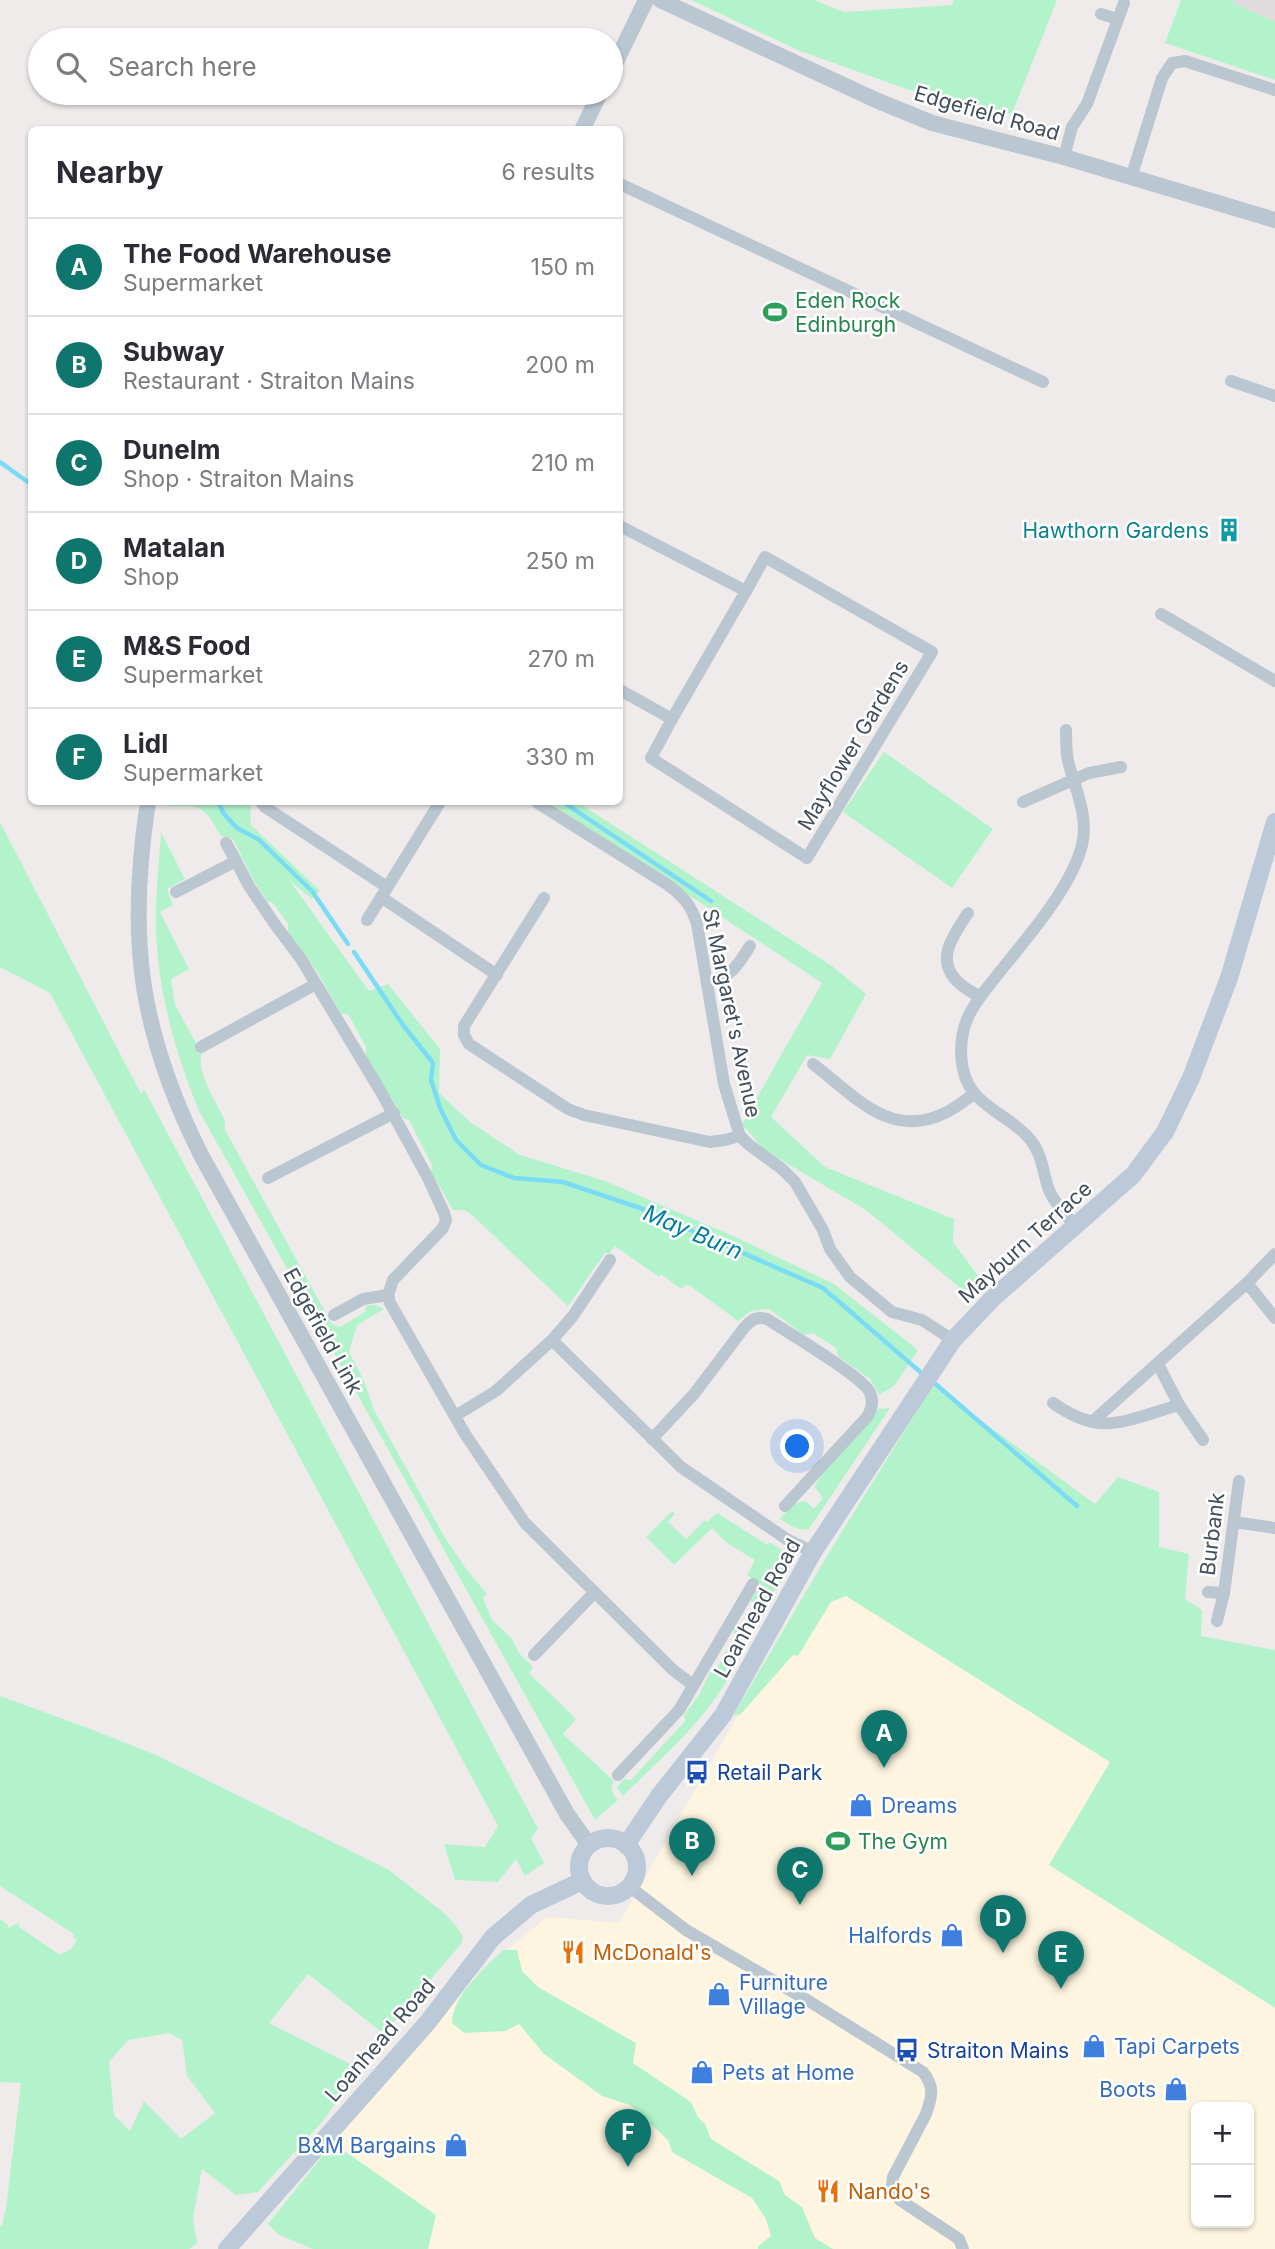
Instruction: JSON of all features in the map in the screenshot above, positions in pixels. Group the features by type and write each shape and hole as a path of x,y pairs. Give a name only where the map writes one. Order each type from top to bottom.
{"main road":[{"name":"Mayburn Terrace","path":"936,1365 953,1340 992,1298 1115,1192 1148,1156 1165,1132 1186,1089 1228,978 1275,822"},
{"name":"Loanhead Road","path":"626,1845 659,1796 723,1715 813,1552 936,1365"},
{"path":"607,1838 617,1840 631,1850 637,1865 629,1886 614,1896 604,1896 587,1888 582,1881 579,1862 589,1845 607,1838"},
{"name":"Loanhead Road","path":"227,2249 428,2022 493,1937 531,1905 582,1881"}],"street":[{"name":"Edgefield Road","path":"660,0 878,101 932,123 1064,157 1275,220"},
{"path":"1064,157 1072,127 1087,104 1124,3"},
{"path":"623,48 644,6"},
{"path":"1101,14 1118,19"},
{"path":"1131,178 1163,78 1172,63 1185,61 1275,90"},
{"path":"584,126 594,105"},
{"path":"623,185 1043,382"},
{"path":"1231,381 1275,396"},
{"path":"623,528 746,591 672,719 623,692"},
{"name":"Mayflower Gardens","path":"672,719 651,758 807,858 932,652 765,558 746,591"},
{"path":"1161,614 1275,681"},
{"path":"1066,730 1068,759 1083,820 1083,841 1072,873 980,997 968,1017 961,1040 965,1078 974,1094 1028,1136 1041,1155 1053,1198 1074,1225"},
{"path":"1024,802 1089,773 1121,767"},
{"name":"Edgefield Link","path":"148,805 138,888 139,963 151,1029 175,1099 201,1155 560,1801 589,1845"},
{"path":"263,805 497,975"},
{"path":"367,920 438,805"},
{"name":"St Margaret's Avenue","path":"541,805 683,896 692,908 697,923 724,1084 740,1136 782,1168 795,1182 808,1201 830,1249 850,1277 892,1312 922,1320 953,1340"},
{"path":"226,843 249,886 301,959 394,1113 441,1204 446,1220 443,1228 393,1280 388,1295 390,1303 484,1464 525,1523 673,1670 693,1685"},
{"path":"176,892 236,861"},
{"path":"544,898 464,1026 464,1035 469,1044 568,1109 584,1115 710,1142 740,1136"},
{"path":"968,913 950,941 948,968 957,981 980,997"},
{"path":"707,983 727,976 750,946"},
{"path":"201,1047 316,984"},
{"path":"813,1064 827,1068 870,1108 890,1119 908,1122 929,1119 948,1112 974,1094"},
{"path":"268,1178 394,1113"},
{"path":"1092,1422 1247,1283 1275,1254"},
{"path":"455,1416 496,1391 552,1340 573,1316 610,1260"},
{"path":"1247,1283 1275,1318"},
{"path":"334,1315 363,1299 388,1295"},
{"path":"652,1439 694,1394 752,1319 768,1319 845,1370 867,1387 871,1394 871,1410 867,1417 808,1491 785,1506"},
{"path":"552,1340 694,1478 788,1540 813,1552"},
{"path":"1158,1364 1178,1405 1203,1440"},
{"path":"1053,1404 1071,1416 1108,1425 1178,1405"},
{"name":"Burbank","path":"1217,1621 1224,1593 1239,1481"},
{"path":"1234,1522 1275,1528"},
{"path":"618,1775 690,1695 693,1685 753,1584"},
{"name":"Burbank","path":"1208,1592 1224,1593"},
{"path":"534,1655 594,1593"},
{"path":"629,1886 686,1930 807,2000 923,2073 933,2091 930,2103 893,2176 892,2186 900,2200 959,2239 963,2249"}],"shaded area":[{"path":"1233,0 1275,0 1275,21 1236,5"},
{"path":"820,1572 1275,1841 1275,2249 428,2249 436,2215 333,2143 468,1982 547,1917 619,1923"}],"green space":[{"path":"691,0 814,0 844,12 952,5 954,0 1057,0 1012,114 971,112 800,51"},
{"path":"1181,0 1233,0 1236,5 1275,21 1275,80 1165,43"},
{"path":"884,752 993,829 952,888 843,812"},
{"path":"250,805 251,825 320,891 312,899 290,881 369,991 388,984 440,1049 439,1093 470,1122 520,1155 605,1181 731,1235 834,1284 918,1350 894,1386 879,1395 870,1379 838,1356 836,1348 813,1333 804,1335 769,1309 751,1311 738,1321 689,1285 681,1289 615,1246 609,1254 605,1253 568,1306 472,1215 464,1210 453,1210 431,1171 432,1165 409,1120 403,1118 366,1056 366,1047 348,1014 341,1014 317,971 288,932 288,924 273,903 267,901 253,879 233,839 221,836 201,809 167,806"},
{"path":"553,805 582,805 832,966 866,994 830,1059 807,1055 771,1117 825,1167 954,1219 953,1242 985,1285 971,1297 866,1210 764,1150 742,1124 822,983"},
{"path":"0,822 141,1094 144,1089 538,1829 531,1838 544,1863 525,1876 516,1859 498,1882 455,1880 444,1844 485,1847 498,1826 50,993 0,967"},
{"path":"161,832 185,879 167,889 173,905 160,912 189,969 171,979 175,1005 202,1054 204,1078 225,1121 225,1130 332,1324 340,1327 365,1312 366,1306 375,1305 384,1309 357,1325 349,1352 364,1381 374,1410 445,1538 487,1594 483,1598 492,1620 512,1639 519,1653 533,1667 529,1673 576,1719 563,1734 614,1781 612,1789 618,1800 595,1820 199,1111 175,1044 160,976 156,917"},
{"path":"933,1385 1095,1504 1118,1477 1159,1492 1159,1547 1189,1554 1185,1599 1202,1610 1201,1636 1275,1650 1275,2008 1049,1865 1110,1762 846,1596 831,1602 798,1656 793,1655 740,1715 734,1714 830,1551"},
{"path":"890,1408 809,1529 797,1528 780,1519 791,1507 801,1502 806,1501 814,1509 823,1498 815,1487 820,1476 874,1417 878,1409"},
{"path":"672,1511 675,1514 668,1522 686,1539 705,1520 707,1522 717,1513 766,1544 771,1543 779,1548 788,1560 782,1582 760,1607 750,1601 761,1584 747,1575 755,1560 727,1543 712,1528 674,1565 646,1537"},
{"path":"737,1623 745,1628 746,1633 731,1673 718,1695 680,1740 623,1796 617,1787 624,1779 631,1780 685,1721 684,1715 699,1695 710,1672 716,1670 735,1635 733,1629"},
{"path":"0,1696 156,1755 389,1870 444,1913 463,1937 461,1944 384,2034 308,1974 269,2023 360,2069 322,2122 258,2192 236,2195 202,2169 193,2218 197,2243 189,2249 0,2249 0,2226 6,2208 21,2083 0,2082 0,1919 8,1928 19,1923 19,1927 60,1955 71,1949 77,1940 73,1937 74,1934 0,1886","holes":["169,2033 182,2040 187,2076 215,2113 181,2139 144,2101 130,2131 114,2115 109,2062 128,2040"]},
{"path":"503,1950 517,1950 522,1971 538,1987 636,2043 633,2063 691,2102 711,2139 779,2181 785,2195 802,2207 815,2238 833,2249 758,2249 758,2246 771,2236 766,2219 752,2198 672,2152 668,2140 630,2105 602,2096 544,2054 519,2024 505,2031 464,2033 452,2023 463,1992"},
{"path":"333,2143 436,2215 428,2249 313,2249 279,2235 268,2224"}],"waterway":[{"path":"0,462 28,482"},
{"name":"May Burn","path":"220,805 237,828 258,839 312,891 348,944"},
{"path":"567,805 711,901"},
{"name":"May Burn","path":"354,952 403,1025 433,1063 431,1080 440,1108 456,1140 481,1165 514,1178 563,1182 640,1208 823,1288 925,1376"},
{"name":"May Burn","path":"932,1381 1077,1506"}],"place":[{"name":"Eden Rock Edinburgh","path":"775,312"},
{"name":"Hawthorn Gardens","path":"1229,530"},
{"name":"The Food Warehouse","path":"884,1768"},
{"name":"Retail Park","path":"697,1772"},
{"name":"Dreams","path":"861,1805"},
{"name":"The Gym","path":"838,1841"},
{"name":"Subway","path":"692,1876"},
{"name":"Dunelm","path":"800,1905"},
{"name":"Halfords","path":"952,1935"},
{"name":"McDonald's","path":"573,1952"},
{"name":"Matalan","path":"1003,1953"},
{"name":"M&S Food","path":"1061,1989"},
{"name":"Furniture Village","path":"719,1994"},
{"name":"Tapi Carpets","path":"1094,2046"},
{"name":"Straiton Mains","path":"907,2050"},
{"name":"Pets at Home","path":"702,2072"},
{"name":"Boots","path":"1176,2089"},
{"name":"B&M Bargains","path":"456,2145"},
{"name":"Lidl","path":"628,2167"},
{"name":"Nando's","path":"828,2191"}]}
